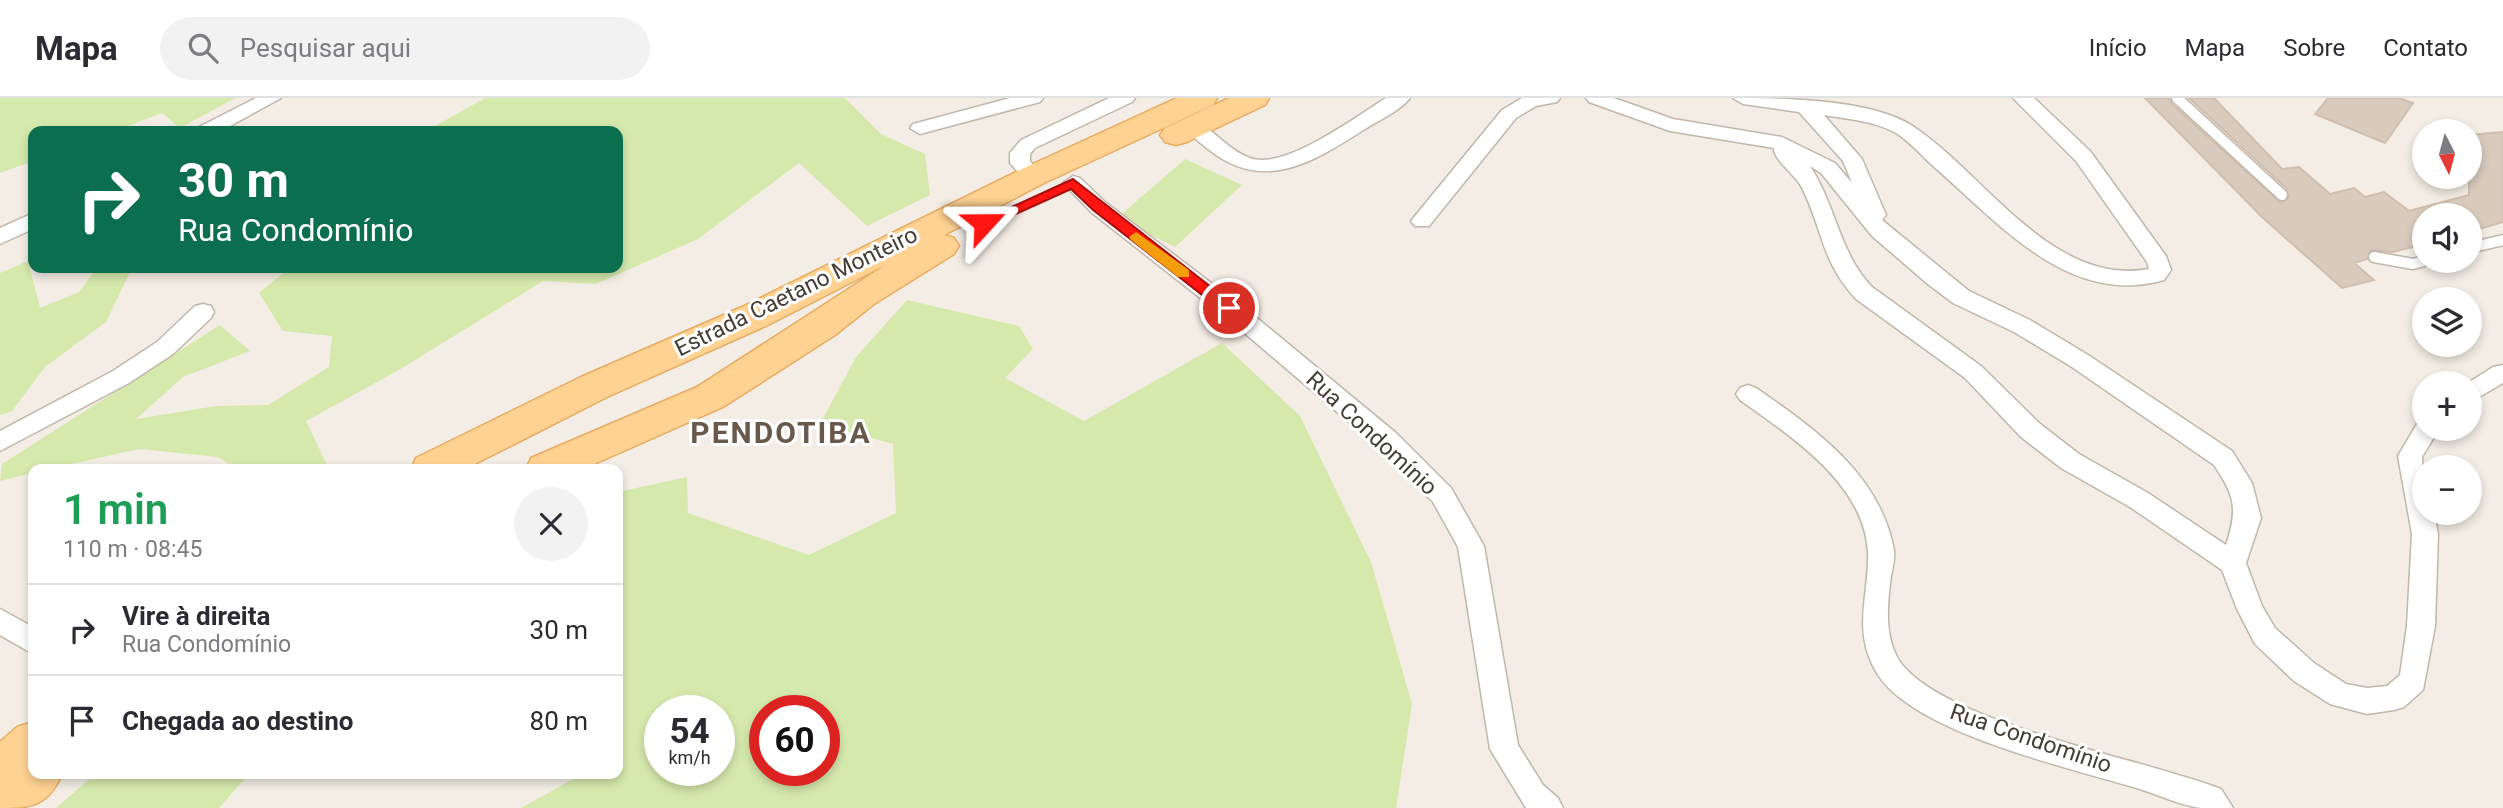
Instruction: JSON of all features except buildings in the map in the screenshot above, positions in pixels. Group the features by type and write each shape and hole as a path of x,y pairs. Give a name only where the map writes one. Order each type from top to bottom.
{"main road":[{"name":"Estrada Caetano Monteiro","path":"440,464 594,387 755,316 1032,176 1198,113 1254,98"},
{"name":"Estrada Caetano Monteiro","path":"556,464 710,397 774,358 862,295 954,239 1073,183 1198,113"},
{"path":"755,316 733,337 729,347 734,356 747,359 774,358"},
{"path":"594,387 622,387 643,394 646,404 629,431"},
{"path":"0,770 28,746"},
{"path":"0,806 33,779"}],"street":[{"path":"216,126 271,98"},
{"path":"920,128 1033,98"},
{"path":"1032,176 1020,163 1020,153 1028,144 1125,98"},
{"path":"1198,113 1247,165 1270,166 1324,144 1400,98"},
{"path":"1422,221 1509,114 1531,101 1550,98"},
{"path":"1596,98 1670,125 1775,141 1828,168 1880,230 1961,297 2022,326 2080,361 2223,458 2240,483 2248,518 2233,563"},
{"path":"1743,98 1864,115 1903,129 2042,249 2078,269 2101,277 2135,279 2156,275 2160,270 2158,261 2083,156 2023,98"},
{"path":"1807,109 1852,159 1880,230"},
{"path":"1775,141 1803,171 1816,195 1832,244 1849,277 1864,293 1973,372 2029,430 2070,461 2139,500 2233,563 2250,609 2265,636 2304,672 2340,695 2367,701 2394,698 2413,681 2421,626 2425,534 2410,456 2419,441"},
{"name":"Rua Condomínio","path":"1073,183 1098,206 1249,324 1387,440 1441,495 1471,546 1504,749 1534,795 1548,808"},
{"path":"0,237 28,223"},
{"path":"0,442 121,377 165,348 203,312"},
{"path":"2482,385 2501,373"},
{"name":"Rua Condomínio","path":"1748,394 1793,426 1840,466 1866,505 1881,553 1873,621 1879,652 1896,678 1917,695 1978,724 2182,788 2211,799 2218,808"},
{"path":"0,620 28,639"}],"lane":[{"path":"2178,98 2282,195"},
{"path":"2482,245 2503,240"},
{"path":"2374,257 2412,264"}],"green space":[{"path":"0,98 235,98 184,126 178,126 162,113 128,126 28,126 28,163 0,173"},
{"path":"485,98 845,98 881,134 925,154 930,195 867,226 799,163 698,239 623,272 623,126 435,126"},
{"path":"1185,159 1242,185 1175,247 1117,218"},
{"path":"28,261 28,273 31,273 40,308 79,292 93,273 130,273 106,322 45,367 12,411 0,415 0,273"},
{"path":"283,273 621,273 596,284 543,281 399,370 306,421 327,464 229,464 218,457 139,449 72,464 28,464 28,474 0,481 2,464 220,325 250,351 183,377 136,419 216,406 268,405 329,367 332,336 283,331 259,293"},
{"path":"907,300 1019,326 1033,349 1005,378 1084,421 1222,343 1300,416 1371,562 1412,704 1396,808 521,808 573,779 623,779 623,491 687,477 688,513 809,555 896,513 893,444 820,424 856,357"},
{"path":"89,779 245,779 219,808 56,808"}],"slow traffic":[{"path":"1136,237 1183,273"}],"district":[{"name":"PENDOTIBA","path":"781,433"}],"route":[{"path":"984,223 1073,183 1098,206 1229,308"}]}
